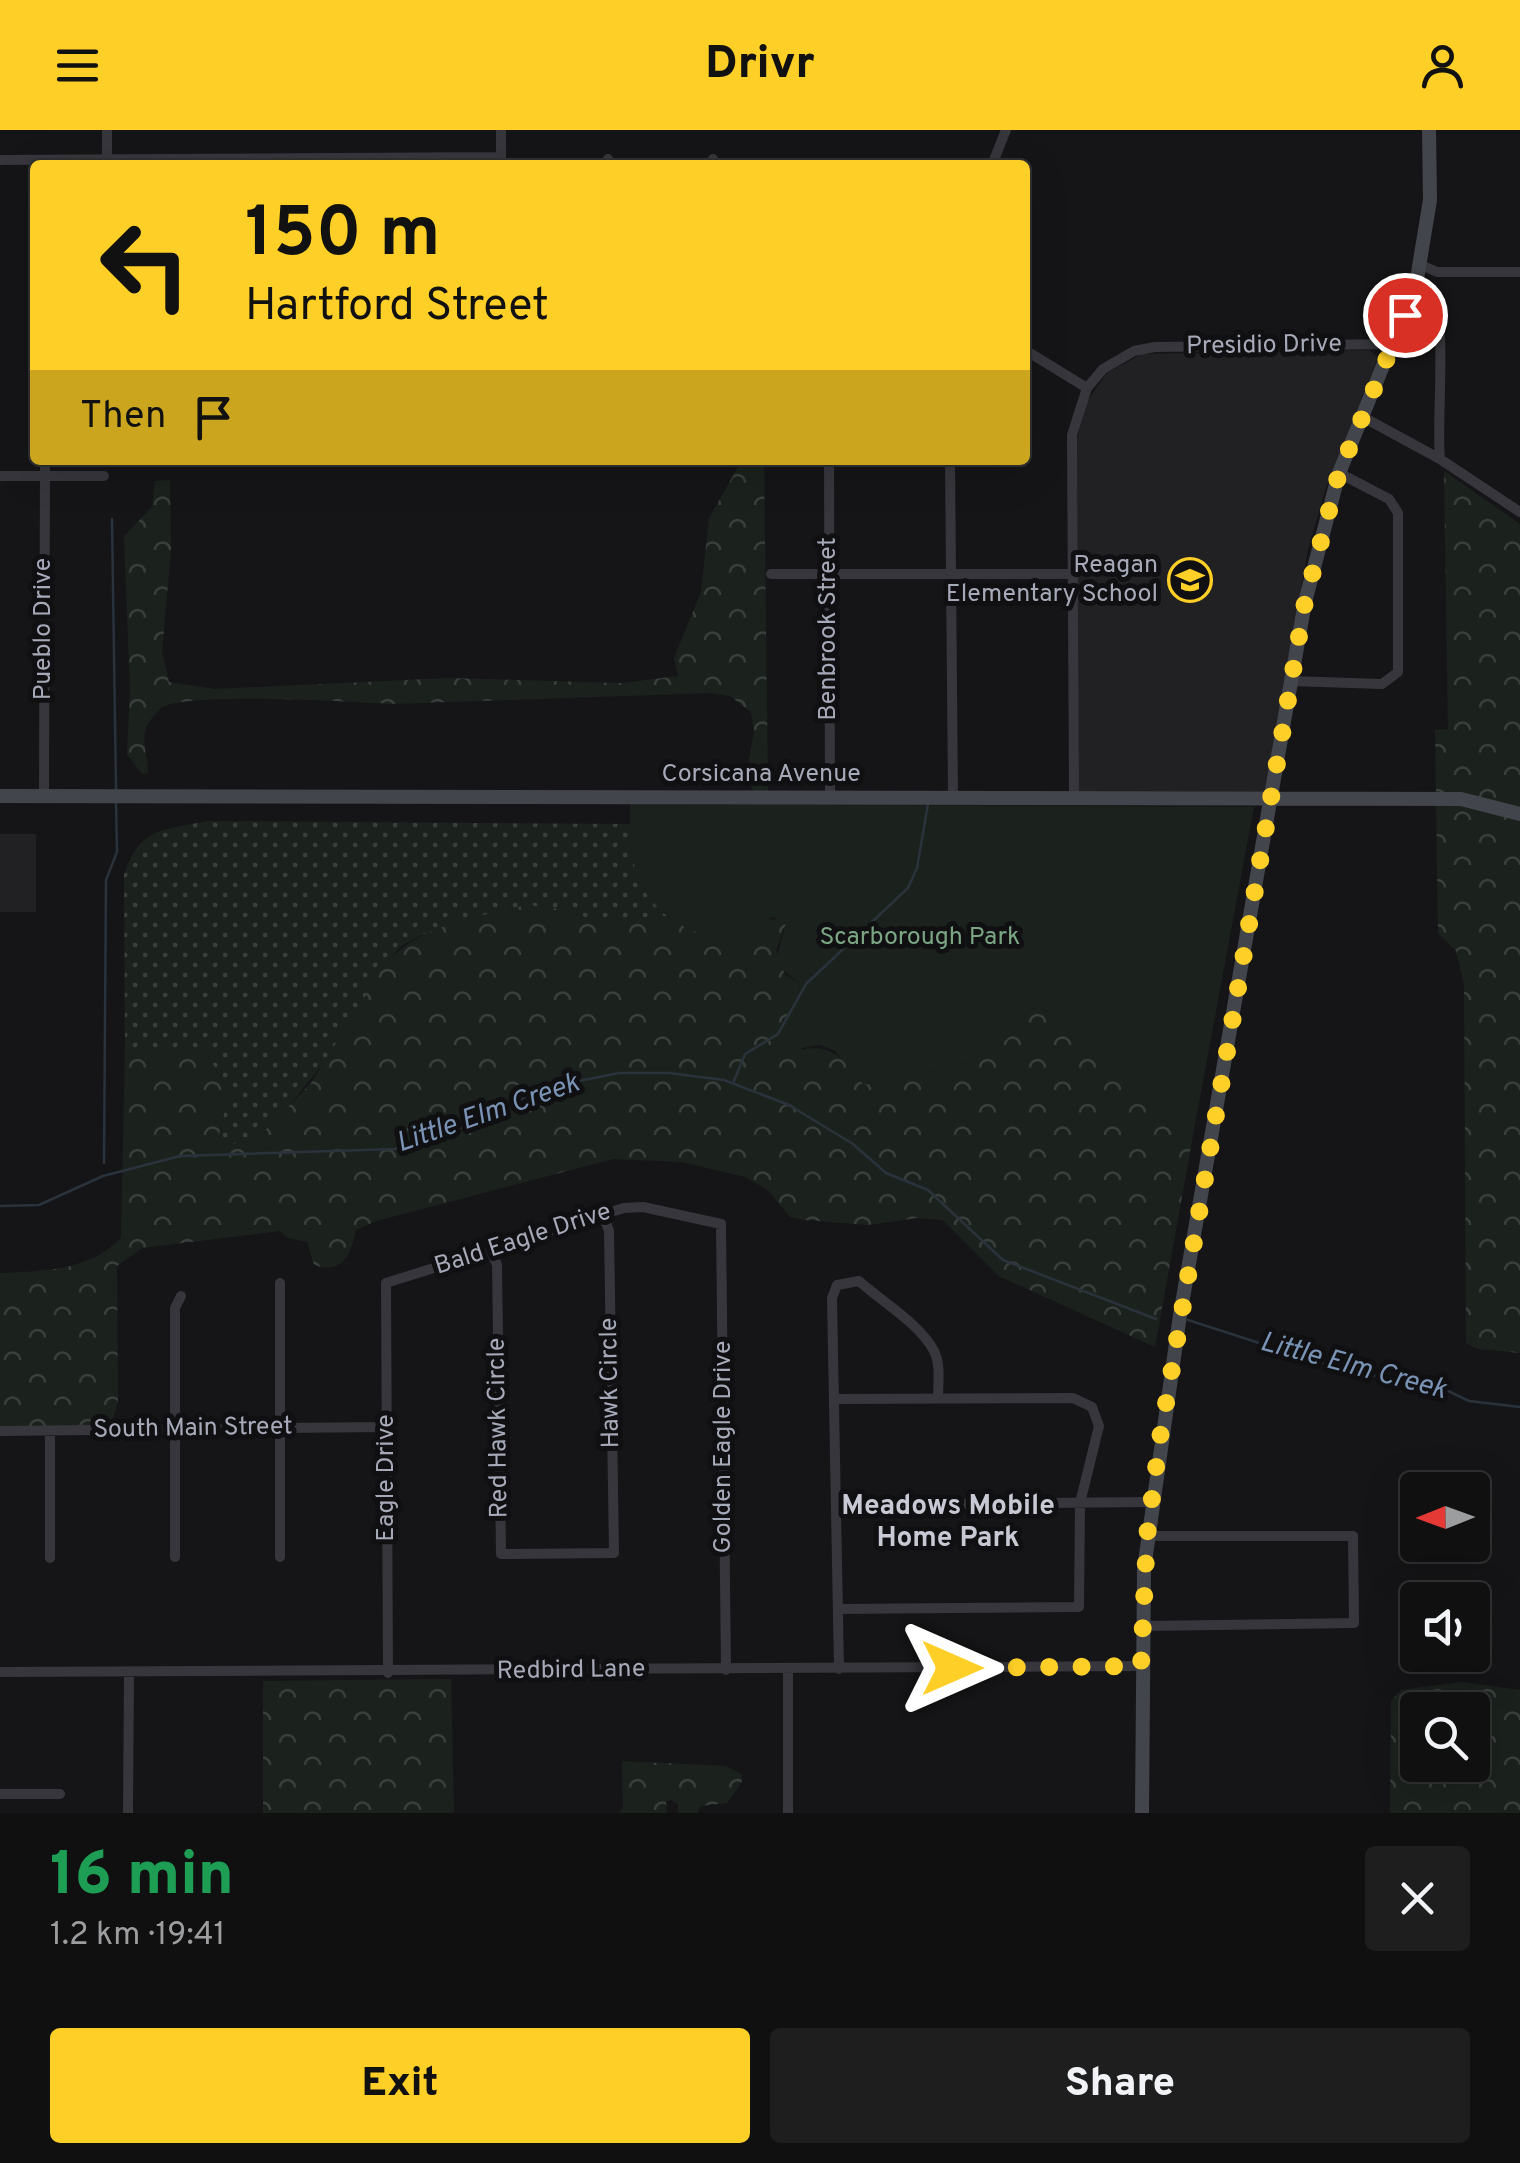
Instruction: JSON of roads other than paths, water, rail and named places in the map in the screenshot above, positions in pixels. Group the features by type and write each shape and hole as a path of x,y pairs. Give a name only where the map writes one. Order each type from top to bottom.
{"street":[{"path":"107,130 107,159"},
{"path":"501,130 501,160"},
{"path":"994,160 1006,130"},
{"path":"1142,1813 1142,1626 1151,1502 1270,798 1320,536 1339,473 1394,344 1421,265 1430,200 1429,130"},
{"path":"0,160 30,161"},
{"path":"88,160 123,160"},
{"path":"1421,265 1437,272 1520,272"},
{"path":"1416,286 1431,292 1441,319 1436,411 1440,460"},
{"name":"Presidio Drive","path":"1087,388 1103,369 1134,351 1155,347 1394,344"},
{"path":"1030,353 1087,388 1072,436 1074,797"},
{"path":"1361,416 1440,460 1520,512"},
{"name":"Pueblo Drive","path":"44,797 45,465"},
{"name":"Benbrook Street","path":"828,465 830,798"},
{"path":"950,465 953,797"},
{"path":"1290,681 1382,684 1398,672 1398,513 1389,499 1339,473"},
{"path":"0,476 104,476"},
{"path":"772,574 1072,574"},
{"name":"Corsicana Avenue","path":"0,796 1460,799 1520,814"},
{"name":"Bald Eagle Drive","path":"386,1282 603,1214 643,1206 720,1224"},
{"name":"Hawk Circle","path":"603,1214 609,1231 614,1553"},
{"name":"Golden Eagle Drive","path":"720,1224 726,1670"},
{"name":"Red Hawk Circle","path":"491,1251 496,1266 501,1554 614,1553"},
{"path":"839,1669 833,1291 842,1280 859,1281 934,1351 938,1398"},
{"name":"Eagle Drive","path":"386,1282 388,1673"},
{"path":"280,1283 280,1557"},
{"path":"175,1556 175,1308 180,1296"},
{"path":"834,1399 1073,1398 1092,1407 1099,1426 1080,1503 1078,1608 838,1608"},
{"name":"South Main Street","path":"0,1431 386,1427"},
{"path":"50,1432 50,1558"},
{"path":"836,1505 1151,1502"},
{"path":"1142,1626 1354,1623 1353,1536 1147,1536"},
{"name":"Redbird Lane","path":"0,1672 388,1673 1141,1666"},
{"path":"788,1670 788,1813"},
{"path":"128,1813 129,1672"},
{"path":"0,1794 60,1794"}],"waterway":[{"path":"112,519 116,789"},
{"path":"104,1163 106,880 117,852 116,802"},
{"path":"733,1083 745,1054 778,1034 806,984 908,888 917,868 928,804"},
{"name":"Little Elm Creek","path":"0,1206 39,1205 103,1176 180,1156 395,1149 559,1085 619,1073 669,1073 724,1080 789,1105 853,1144 886,1173 928,1190 1003,1260 1156,1319"},
{"name":"Little Elm Creek","path":"1188,1320 1343,1370 1442,1388 1469,1401 1520,1407"}],"place":[{"name":"Reagan Elementary School","path":"1190,580"}],"district":[{"name":"Meadows Mobile Home Park","path":"948,1523"}],"park label":[{"name":"Scarborough Park","path":"920,938"}]}
